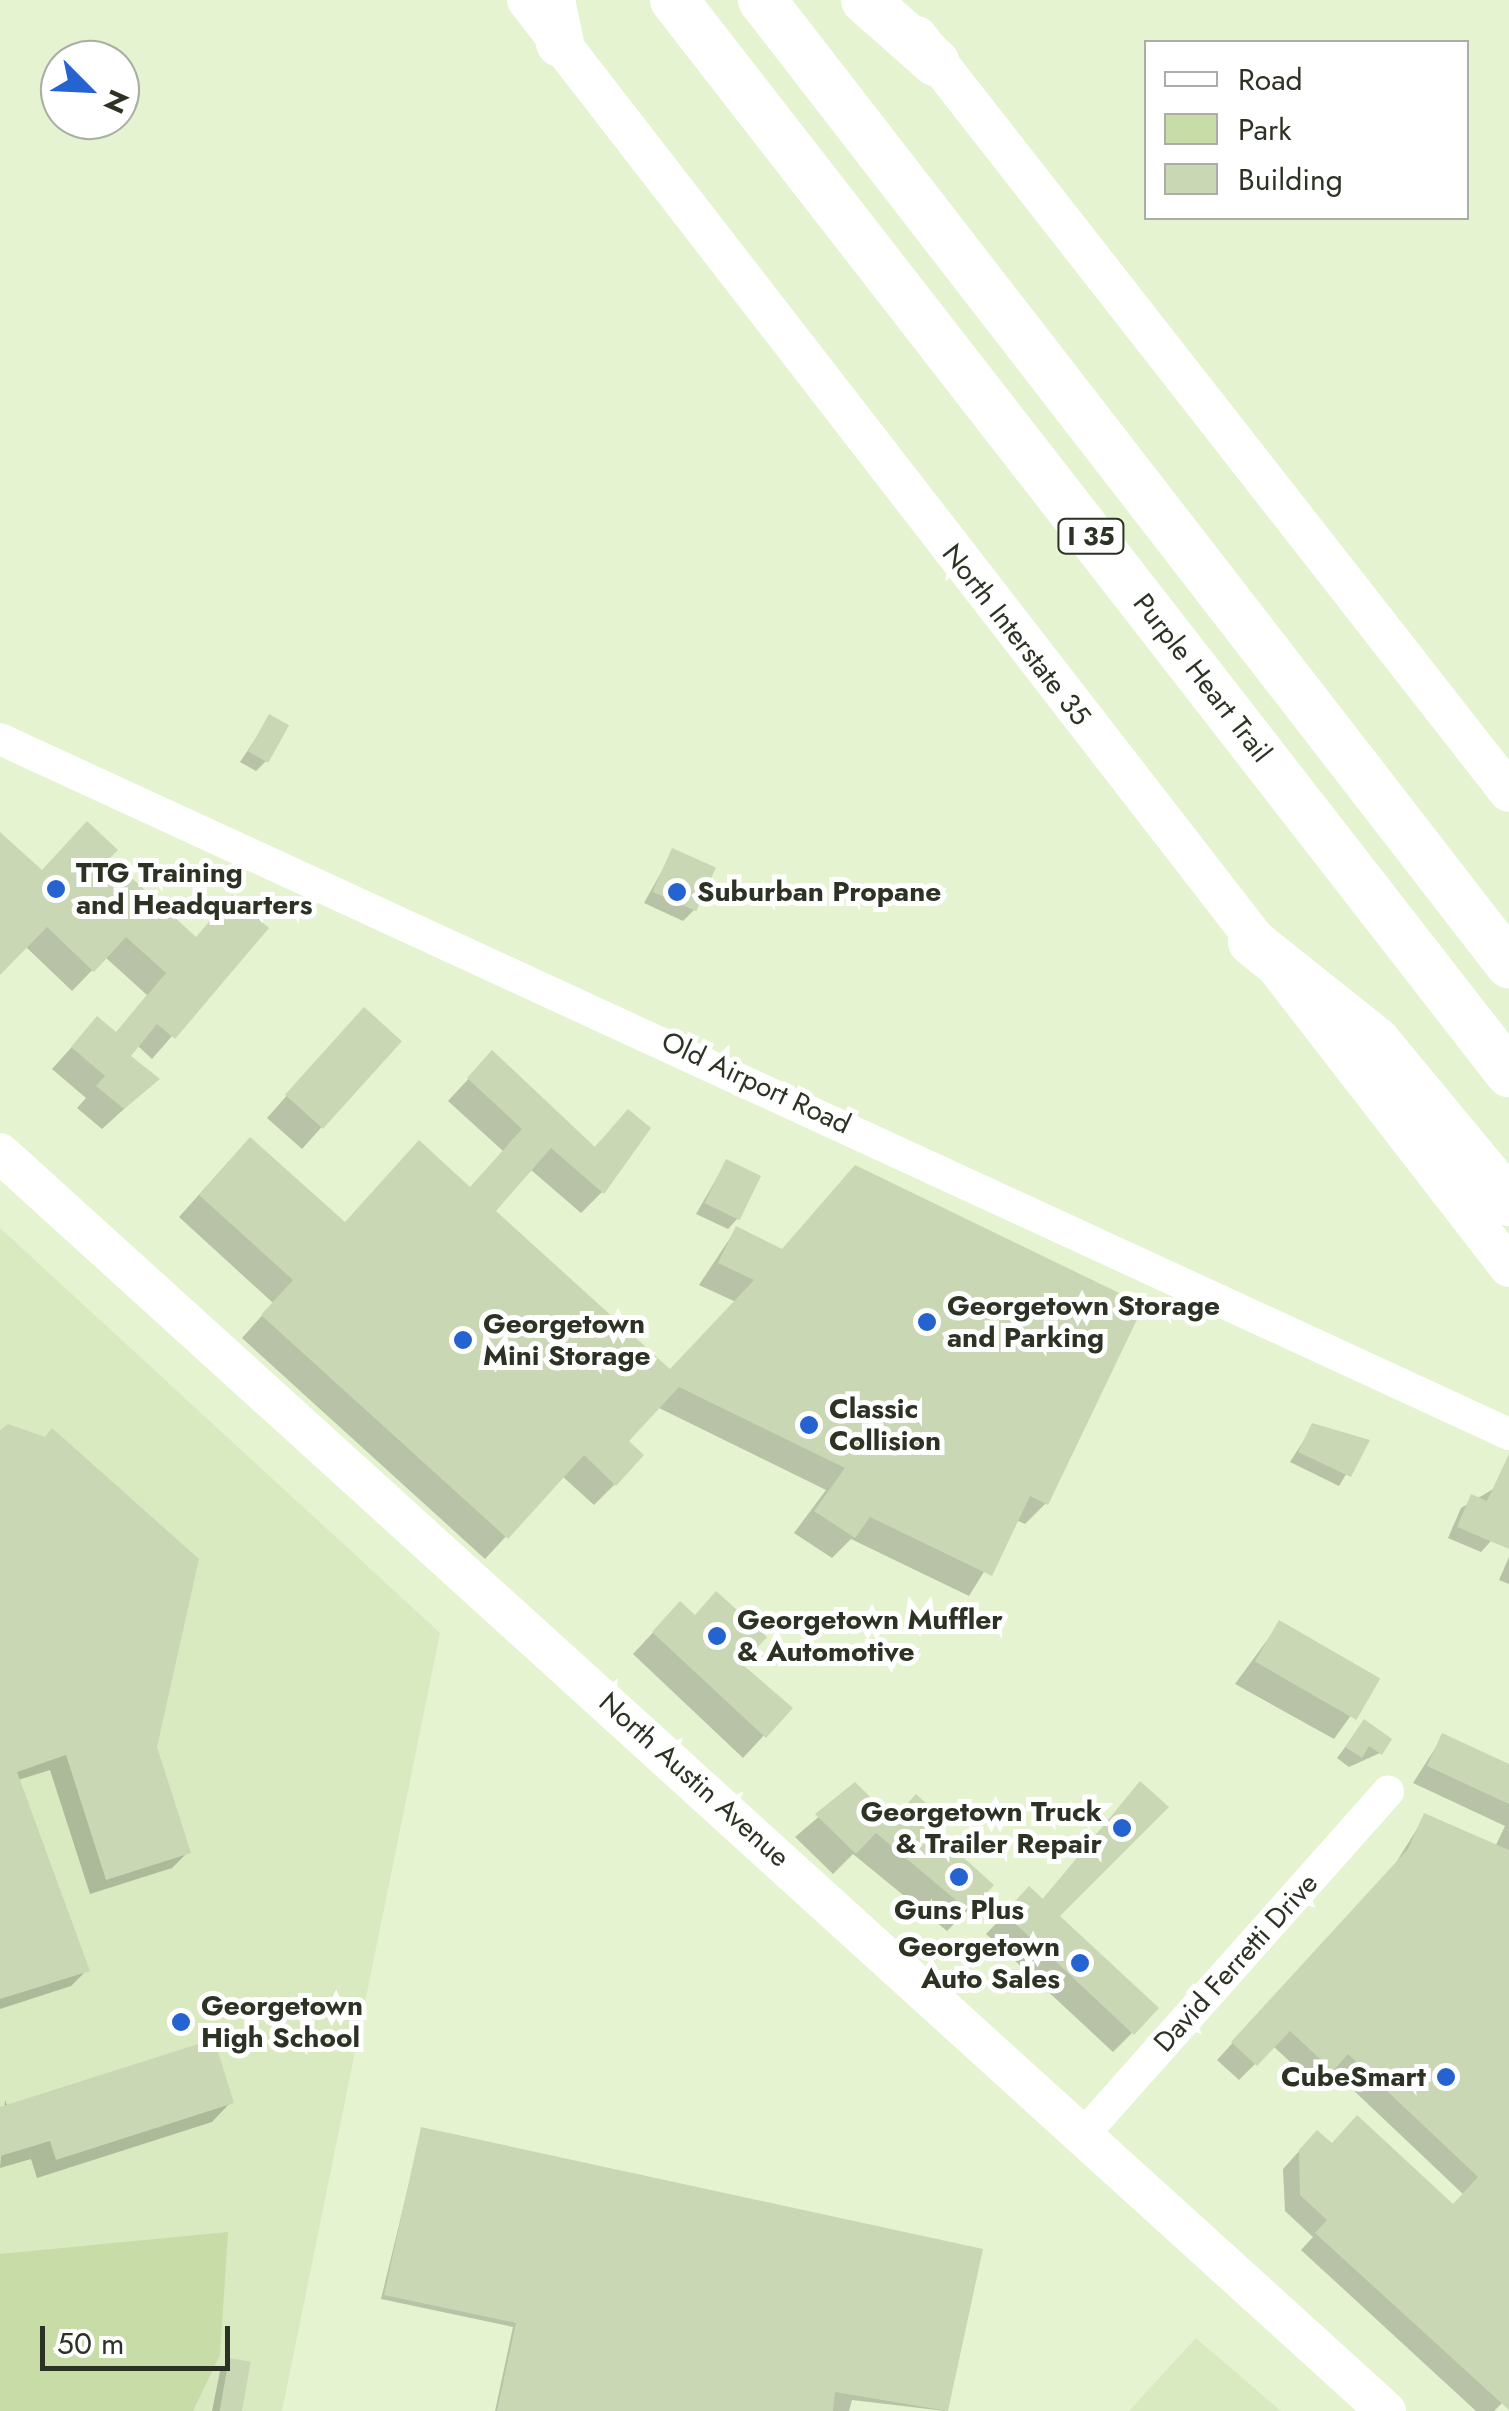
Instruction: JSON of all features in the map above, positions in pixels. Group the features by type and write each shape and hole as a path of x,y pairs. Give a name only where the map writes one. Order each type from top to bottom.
{"highway":[{"name":"Purple Heart Trail","path":"674,0 1509,1073"},
{"name":"I 35","path":"762,0 1509,964"},
{"path":"866,0 935,62"},
{"path":"1252,942 1376,1040 1509,1202"}],"main road":[{"name":"North Interstate 35","path":"526,0 555,21 1252,942 1509,1267"},
{"path":"892,0 935,62 1509,792"},
{"name":"North Austin Avenue","path":"0,1153 1386,2411"}],"street":[{"name":"Old Airport Road","path":"0,739 1509,1434"},
{"name":"David Ferretti Drive","path":"1084,2134 1388,1792"}],"shaded area":[{"name":"Georgetown High School","path":"0,1228 440,1633 282,2411 0,2411"},
{"path":"1196,2338 1281,2411 1129,2411"}],"green space":[{"path":"228,2232 220,2355 193,2411 0,2411 0,2254"}],"building":[{"path":"269,714 289,725 268,763 248,752"},
{"path":"87,821 118,850 110,858 196,937 232,895 269,928 175,1039 157,1024 131,1056 160,1079 124,1109 96,1086 105,1076 71,1047 97,1016 116,1032 166,973 126,937 94,972 47,927 0,975 0,832 42,870"},
{"path":"672,848 716,868 696,911 652,892"},
{"path":"364,1007 402,1041 323,1129 285,1095"},
{"path":"492,1050 595,1147 628,1109 651,1128 604,1194 551,1148 496,1211 670,1369 754,1280 718,1263 736,1226 782,1249 855,1165 1144,1305 1048,1505 1030,1496 992,1576 870,1517 855,1538 814,1511 845,1468 679,1387 629,1441 644,1455 616,1486 584,1455 508,1539 261,1315 293,1280 199,1195 250,1137 345,1222 419,1140 470,1187 522,1129 467,1078"},
{"path":"726,1159 761,1176 740,1220 705,1203"},
{"path":"1312,1423 1370,1440 1351,1477 1298,1452"},
{"path":"8,1424 45,1437 52,1428 199,1559 157,1747 191,1853 106,1880 66,1755 17,1772 90,1971 0,1999 0,1430"},
{"path":"1509,1454 1509,1549 1457,1527 1471,1494 1487,1501"},
{"path":"716,1591 767,1637 742,1664 793,1708 766,1738 652,1632 680,1601 695,1615"},
{"path":"1279,1620 1380,1678 1356,1720 1255,1662"},
{"path":"1364,1719 1392,1739 1382,1755 1369,1746 1362,1758 1345,1747"},
{"path":"1442,1733 1509,1764 1509,1804 1427,1766"},
{"path":"1140,1781 1169,1807 1060,1916 1159,2008 1134,2035 1004,1913 1029,1886 1043,1899"},
{"path":"855,1782 893,1819 916,1794 944,1820 934,1831 994,1885 970,1912 876,1833 856,1854 815,1814"},
{"path":"1424,1813 1509,1850 1509,2410 1315,2233 1327,2220 1300,2195 1299,2150 1317,2130 1332,2143 1357,2115 1453,2204 1478,2177 1348,2054 1333,2071 1290,2031 1257,2066 1231,2042 1408,1849"},
{"path":"214,2039 234,2103 56,2160 50,2141 0,2156 0,2107"},
{"path":"421,2127 983,2249 948,2411 835,2392 833,2411 497,2411 516,2323 384,2295"},
{"path":"229,2358 251,2362 242,2411 220,2411"}],"place":[{"name":"TTG Training and Headquarters","path":"56,889"},
{"name":"Suburban Propane","path":"677,892"},
{"name":"Georgetown Storage and Parking","path":"927,1322"},
{"name":"Georgetown Mini Storage","path":"463,1340"},
{"name":"Classic Collision","path":"809,1425"},
{"name":"Georgetown Muffler & Automotive","path":"717,1636"},
{"name":"Georgetown Truck & Trailer Repair","path":"1122,1828"},
{"name":"Guns Plus","path":"959,1877"},
{"name":"Georgetown Auto Sales","path":"1080,1963"},
{"name":"Georgetown High School","path":"181,2022"},
{"name":"CubeSmart","path":"1446,2077"}]}
